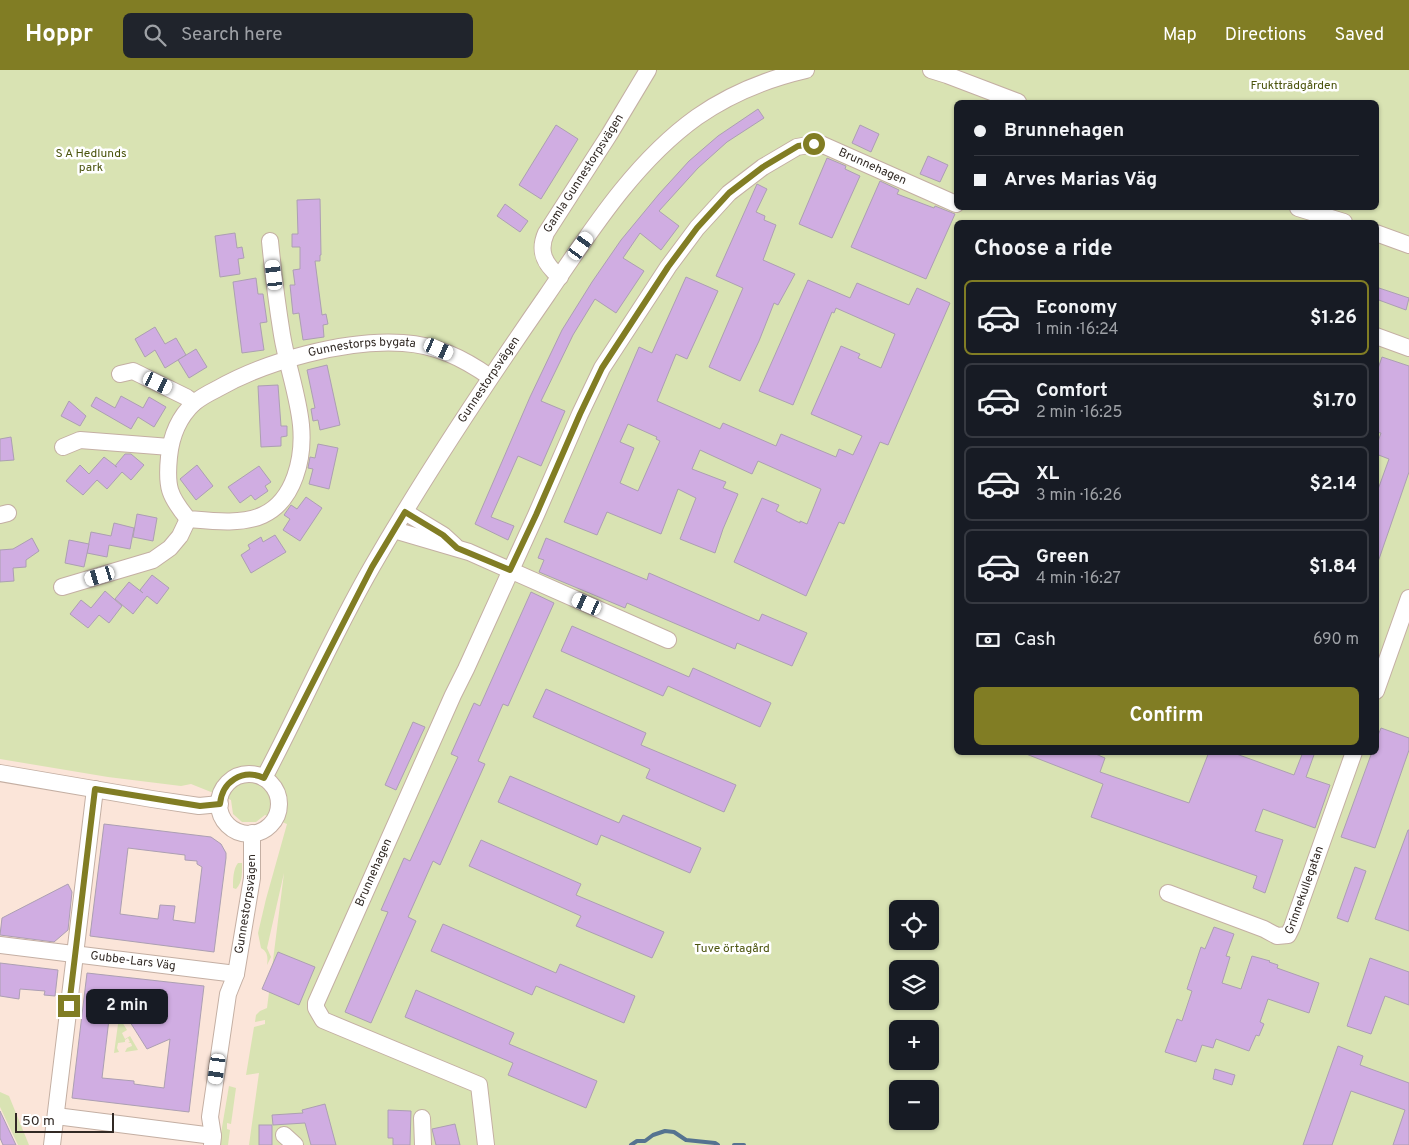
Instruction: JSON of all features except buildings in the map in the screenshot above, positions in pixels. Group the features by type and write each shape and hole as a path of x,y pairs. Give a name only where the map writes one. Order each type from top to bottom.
{"street":[{"name":"Gamla Gunnestorpsvägen","path":"560,277 543,259 542,241 648,70"},
{"name":"Gunnestorpsvägen","path":"264,778 372,567 394,530 490,377 603,215 638,172 676,134 696,118 737,93 766,81 806,70"},
{"path":"931,70 1013,100"},
{"name":"Brunnehagen","path":"486,1145 478,1085 322,1020 318,1014 316,1003 453,695 602,368 668,267 697,228 729,193 763,167 798,146 823,145 954,203"},
{"path":"1305,210 1337,220"},
{"path":"1379,234 1409,245"},
{"path":"62,587 153,560 170,548 180,536 188,520 232,522 262,516 278,504 288,492 295,476 302,436 301,423 287,360 270,241"},
{"path":"1379,337 1409,348"},
{"name":"Gunnestorps bygata","path":"188,520 175,504 168,490 170,447 181,418 194,403 233,380 268,365 362,343 403,343 439,349 467,362 490,377"},
{"path":"120,374 133,371 186,396 194,403"},
{"path":"63,447 80,440 170,447"},
{"path":"405,512 443,535 457,548"},
{"path":"394,530 441,545 457,548 668,640"},
{"path":"1379,683 1409,598"},
{"name":"Grinnekullegatan","path":"1168,893 1264,929 1277,936 1288,935 1353,755"},
{"path":"0,773 200,806 220,804"},
{"path":"247,774 254,774 264,778 271,783 278,794 278,813 267,828 252,833 242,833 231,827 223,817 220,804 222,792 225,786 235,778 247,774"},
{"path":"52,1145 95,789"},
{"name":"Gunnestorpsvägen","path":"212,1141 221,1120 238,996 236,974 252,878 252,833"},
{"name":"Gubbe-Lars Väg","path":"0,945 236,974"},
{"path":"56,1116 212,1141"},
{"path":"422,1118 423,1145"}],"green space":[{"path":"0,70 1409,70 1409,1145 249,1145 259,1073 246,1075 254,1027 265,1024 265,1020 255,1022 256,1015 267,1008 284,873 267,948 271,957 267,965 267,955 261,948 258,933 287,824 265,815 256,822 242,822 233,814 231,800 191,784 181,786 108,777 0,759"},
{"path":"238,863 242,863 242,873 240,883 236,889 233,888 233,878"},
{"path":"119,1017 127,1030 122,1033 125,1039 130,1036 138,1050 125,1052 127,1048 132,1046 131,1043 128,1043 130,1042 128,1038 125,1042 118,1043 117,1048 119,1052 114,1053"},
{"path":"229,1086 236,1088 231,1124 227,1123 227,1129 230,1130 228,1145 219,1145"},
{"path":"0,1092 9,1096 29,1145 18,1145 0,1107"}],"waterway":[{"path":"631,1145 637,1141 645,1141 653,1135 665,1131 674,1132 686,1140 715,1143 718,1145"},
{"path":"734,1145 744,1145"}],"route":[{"path":"69,1006 95,789 200,806 220,804 220,798 225,786 235,778 254,774 264,778 372,567 405,512 443,535 457,548 510,570 602,368 668,267 697,228 729,193 763,167 798,146 814,144"}],"park label":[{"name":"Fruktträdgården","path":"1294,86"},
{"name":"S A Hedlunds park","path":"91,161"},
{"name":"Tuve örtagård","path":"732,949"}]}
